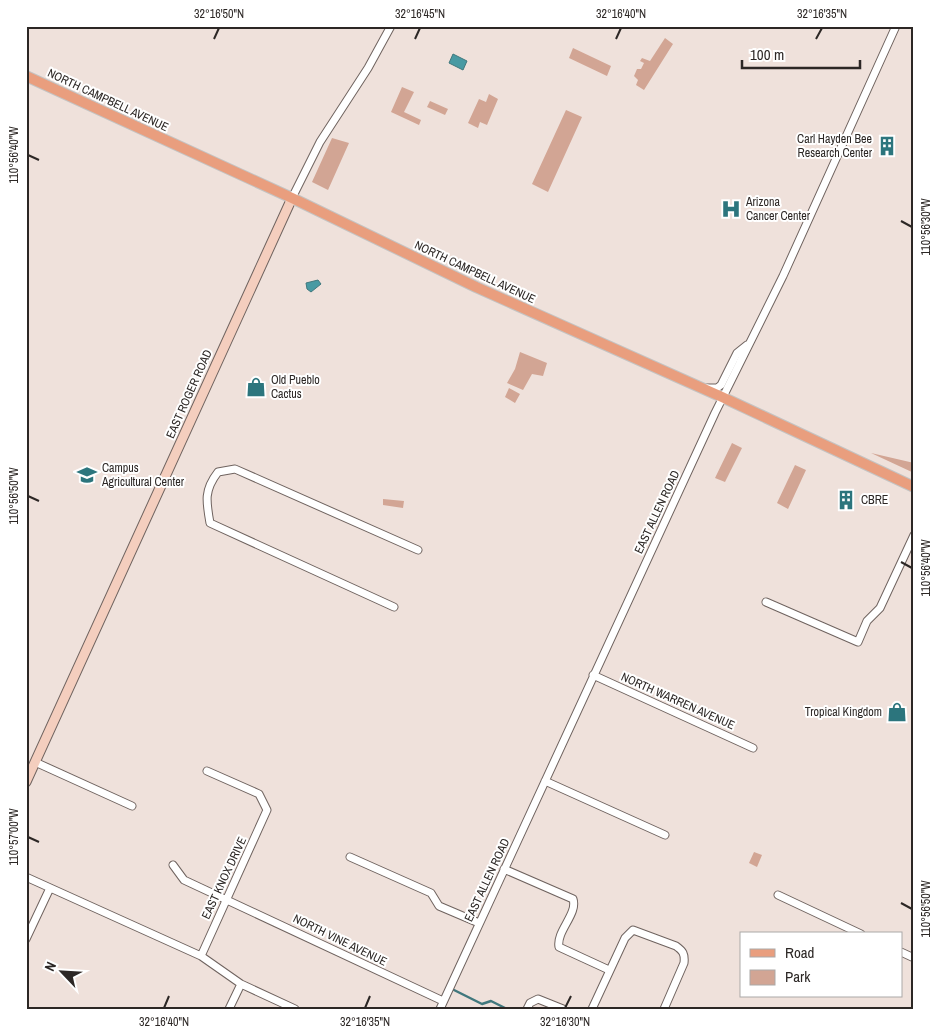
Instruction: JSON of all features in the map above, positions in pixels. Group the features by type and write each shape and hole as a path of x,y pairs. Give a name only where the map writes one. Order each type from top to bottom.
{"main road":[{"name":"NORTH CAMPBELL AVENUE","path":"26,76 292,198 476,287 722,397 914,487"}],"street":[{"name":"EAST ROGER ROAD","path":"26,782 292,198 320,142 368,68 391,26"},
{"name":"EAST ALLEN ROAD","path":"440,1009 722,397 782,276 896,26"},
{"path":"700,387 717,388 721,386 737,353 747,345"},
{"path":"394,606 210,523 206,504 208,484 218,472 235,470 418,550"},
{"path":"766,602 858,642 867,621 880,608 914,535"},
{"name":"NORTH WARREN AVENUE","path":"593,675 753,748"},
{"path":"35,762 132,806"},
{"name":"EAST KNOX DRIVE","path":"201,956 267,810 260,794 207,771"},
{"path":"545,781 664,835"},
{"path":"350,857 430,894 439,906 479,923"},
{"name":"NORTH VINE AVENUE","path":"173,865 184,880 227,898 443,1001"},
{"path":"504,869 573,899 574,906 559,939 559,946 609,970"},
{"path":"26,877 201,956 241,984 295,1009"},
{"path":"26,939 50,888"},
{"path":"778,895 857,932"},
{"path":"592,1009 625,938 633,930 682,950 685,955 684,963 664,1009"},
{"path":"902,952 914,958"},
{"path":"229,1009 241,984"},
{"path":"527,1009 530,1003 538,999 563,1009"}],"green space":[{"path":"665,38 673,44 644,90 636,85 638,80 634,76 637,69 641,69 644,63 640,61 642,58 650,61"},
{"path":"573,48 611,66 607,76 569,58"},
{"path":"402,87 414,92 404,112 421,120 419,125 391,112"},
{"path":"489,94 498,99 487,125 480,122 478,128 468,123 479,99 486,102"},
{"path":"430,101 448,109 445,115 427,107"},
{"path":"566,110 582,117 548,192 532,184"},
{"path":"332,138 349,143 328,190 312,182"},
{"path":"520,352 547,363 543,376 532,374 523,390 507,383 515,369"},
{"path":"509,388 520,394 515,403 505,397"},
{"path":"732,443 742,448 725,482 715,478"},
{"path":"871,453 914,463 914,473"},
{"path":"795,465 806,470 788,509 777,503"},
{"path":"383,499 404,501 403,508 383,505"},
{"path":"754,852 762,855 757,867 749,863"}],"water":[{"path":"453,54 467,61 463,70 449,63"},
{"path":"318,280 321,284 311,292 307,289 306,283"}],"waterway":[{"path":"450,988 482,1004 491,1001 507,1009"}],"place":[{"name":"Carl Hayden Bee Research Center","path":"887,146"},
{"name":"Arizona Cancer Center","path":"731,209"},
{"name":"Old Pueblo Cactus","path":"256,387"},
{"name":"Campus Agricultural Center","path":"87,475"},
{"name":"CBRE","path":"846,500"},
{"name":"Tropical Kingdom","path":"897,712"}]}
